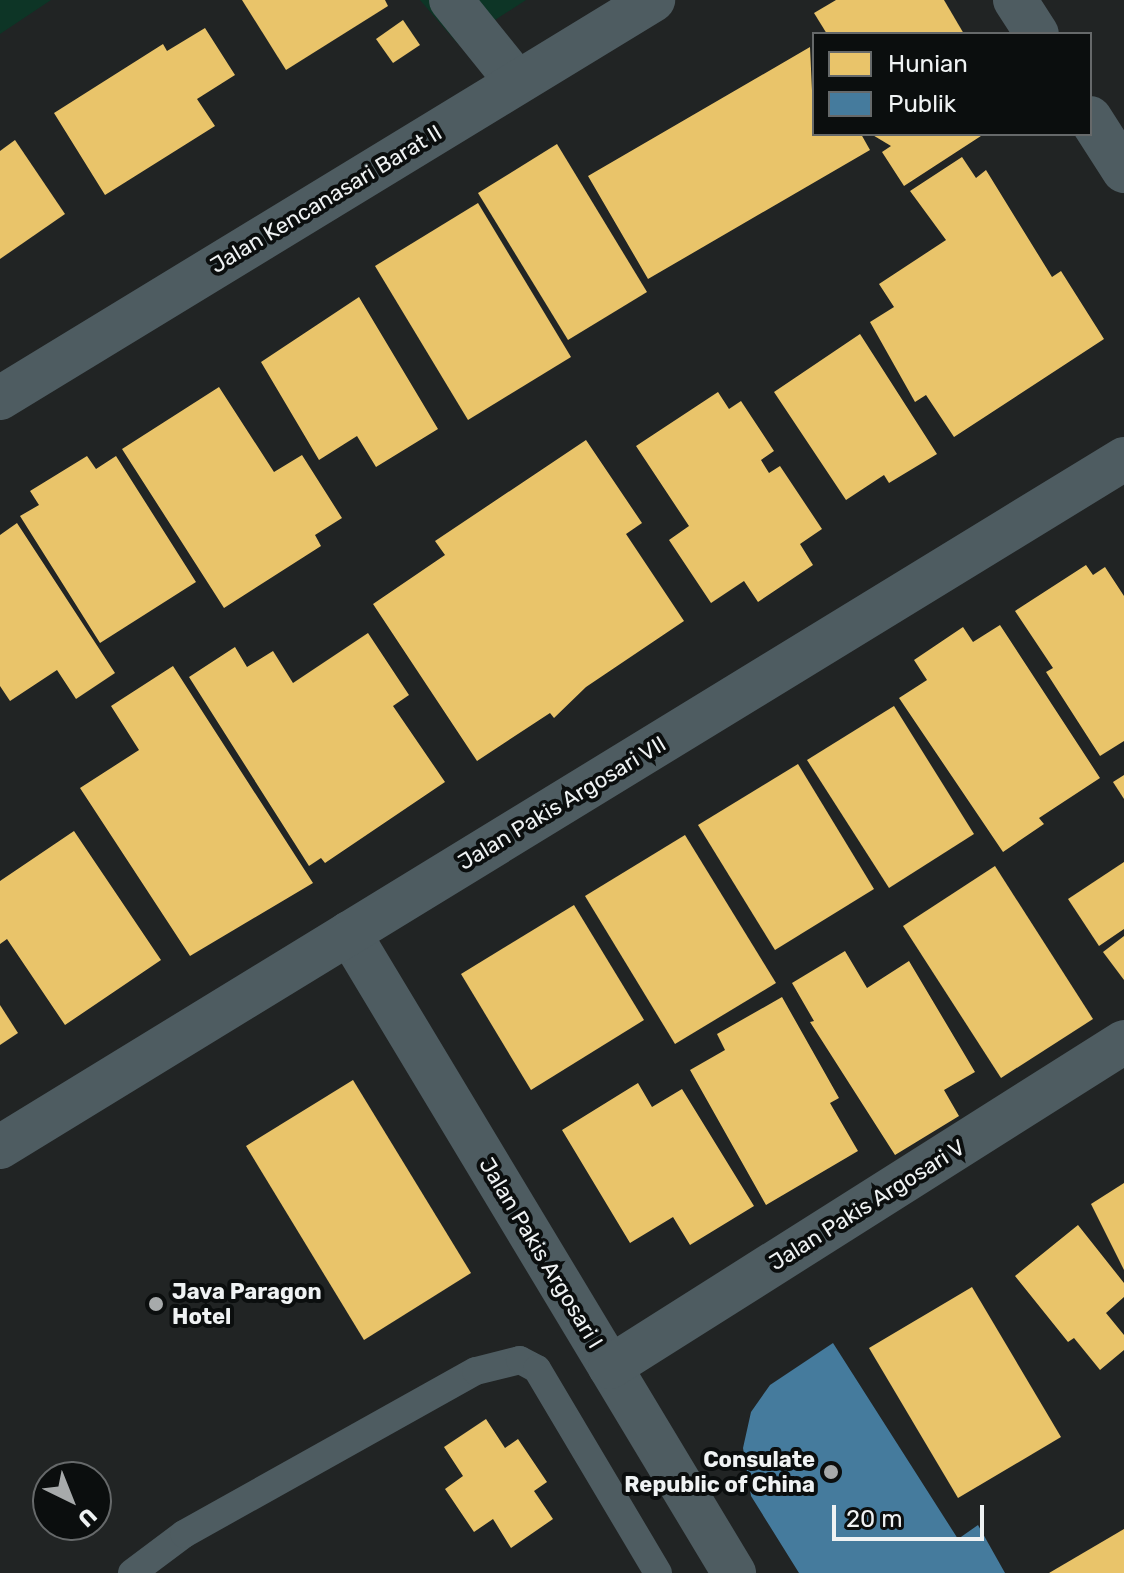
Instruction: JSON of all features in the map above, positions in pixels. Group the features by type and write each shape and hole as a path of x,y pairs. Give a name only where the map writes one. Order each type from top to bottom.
{"street":[{"path":"451,0 517,82"},
{"name":"Jalan Kencanasari Barat II","path":"0,398 653,0"},
{"path":"1015,0 1036,32"},
{"path":"1092,121 1124,171"},
{"name":"Jalan Pakis Argosari VII","path":"0,1147 1124,459"},
{"name":"Jalan Pakis Argosari I","path":"349,933 734,1573"},
{"name":"Jalan Pakis Argosari V","path":"610,1367 1124,1042"}],"lane":[{"path":"132,1573 184,1534 476,1371 506,1360 520,1360 537,1369 658,1573"}],"green space":[{"path":"0,0 51,0 0,34"},
{"path":"420,0 526,0 458,44"}],"building: Hunian":[{"path":"242,0 385,0 388,6 286,70"},
{"path":"836,0 944,0 963,32 826,32 814,13"},
{"path":"403,20 420,45 393,63 376,39"},
{"path":"205,28 235,75 197,99 215,126 105,195 54,113 163,44 167,51"},
{"path":"810,47 812,136 862,136 870,150 648,279 588,176"},
{"path":"874,136 981,136 904,186 882,152 891,146"},
{"path":"15,140 65,214 0,259 0,151"},
{"path":"557,144 647,292 568,340 478,193"},
{"path":"962,157 976,178 986,170 1052,277 1061,271 1104,339 954,437 926,395 915,402 870,322 894,307 879,284 946,240 910,191"},
{"path":"478,203 571,357 468,420 375,266"},
{"path":"359,297 438,429 376,467 357,436 319,460 261,362"},
{"path":"860,334 937,454 889,483 884,475 846,500 774,392"},
{"path":"219,387 274,472 302,455 342,518 315,535 321,546 224,608 122,449"},
{"path":"718,392 729,409 741,401 774,451 761,460 769,473 780,466 822,529 800,544 813,565 758,602 744,581 711,603 669,540 689,526 636,446"},
{"path":"586,440 642,523 626,534 684,621 586,687 554,718 550,713 477,761 373,604 445,555 435,541"},
{"path":"87,456 96,469 116,456 196,582 100,643 20,516 39,505 30,491"},
{"path":"17,523 115,673 76,699 57,670 10,701 0,686 0,535"},
{"path":"1086,565 1093,575 1105,567 1124,596 1124,741 1100,756 1046,672 1053,668 1015,611"},
{"path":"1000,625 1100,778 1039,818 1044,824 1003,852 899,698 927,680 914,660 963,627 973,642"},
{"path":"368,633 409,695 393,706 445,782 325,863 321,858 309,866 189,677 235,647 247,667 273,651 293,683"},
{"path":"173,666 313,883 190,956 80,788 139,750 111,706"},
{"path":"894,706 974,834 889,888 807,760"},
{"path":"798,764 874,889 775,950 698,825"},
{"path":"1124,775 1124,799 1113,782"},
{"path":"74,831 161,960 65,1025 7,939 0,944 0,881"},
{"path":"685,835 776,983 675,1044 585,896"},
{"path":"1124,862 1124,929 1099,946 1068,899"},
{"path":"995,866 1093,1019 1001,1078 903,926"},
{"path":"574,905 644,1020 531,1090 461,974"},
{"path":"1124,936 1124,980 1103,952"},
{"path":"845,951 867,988 909,961 975,1072 944,1090 959,1116 895,1155 810,1022 814,1021 792,983"},
{"path":"782,997 839,1098 830,1103 858,1151 766,1205 690,1070 725,1050 717,1034"},
{"path":"0,1005 18,1033 0,1045"},
{"path":"353,1080 471,1273 364,1340 246,1146"},
{"path":"638,1083 652,1107 682,1089 754,1206 690,1245 673,1217 630,1243 562,1130"},
{"path":"1124,1183 1124,1270 1091,1204"},
{"path":"1078,1225 1124,1283 1124,1297 1106,1313 1124,1335 1124,1350 1100,1370 1074,1338 1068,1342 1015,1276"},
{"path":"972,1287 1061,1437 958,1498 869,1348"},
{"path":"486,1419 505,1448 518,1439 547,1482 534,1491 553,1519 511,1548 493,1519 474,1532 445,1489 463,1476 444,1447"},
{"path":"1124,1529 1124,1573 1049,1573"}],"building: Publik":[{"name":"Consulate Republic of China","path":"833,1343 958,1539 978,1525 1005,1573 799,1573 751,1496 743,1448 751,1412 770,1385"}],"place":[{"name":"Java Paragon Hotel","path":"156,1304"},
{"name":"Consulate Republic of China","path":"831,1472"}]}
